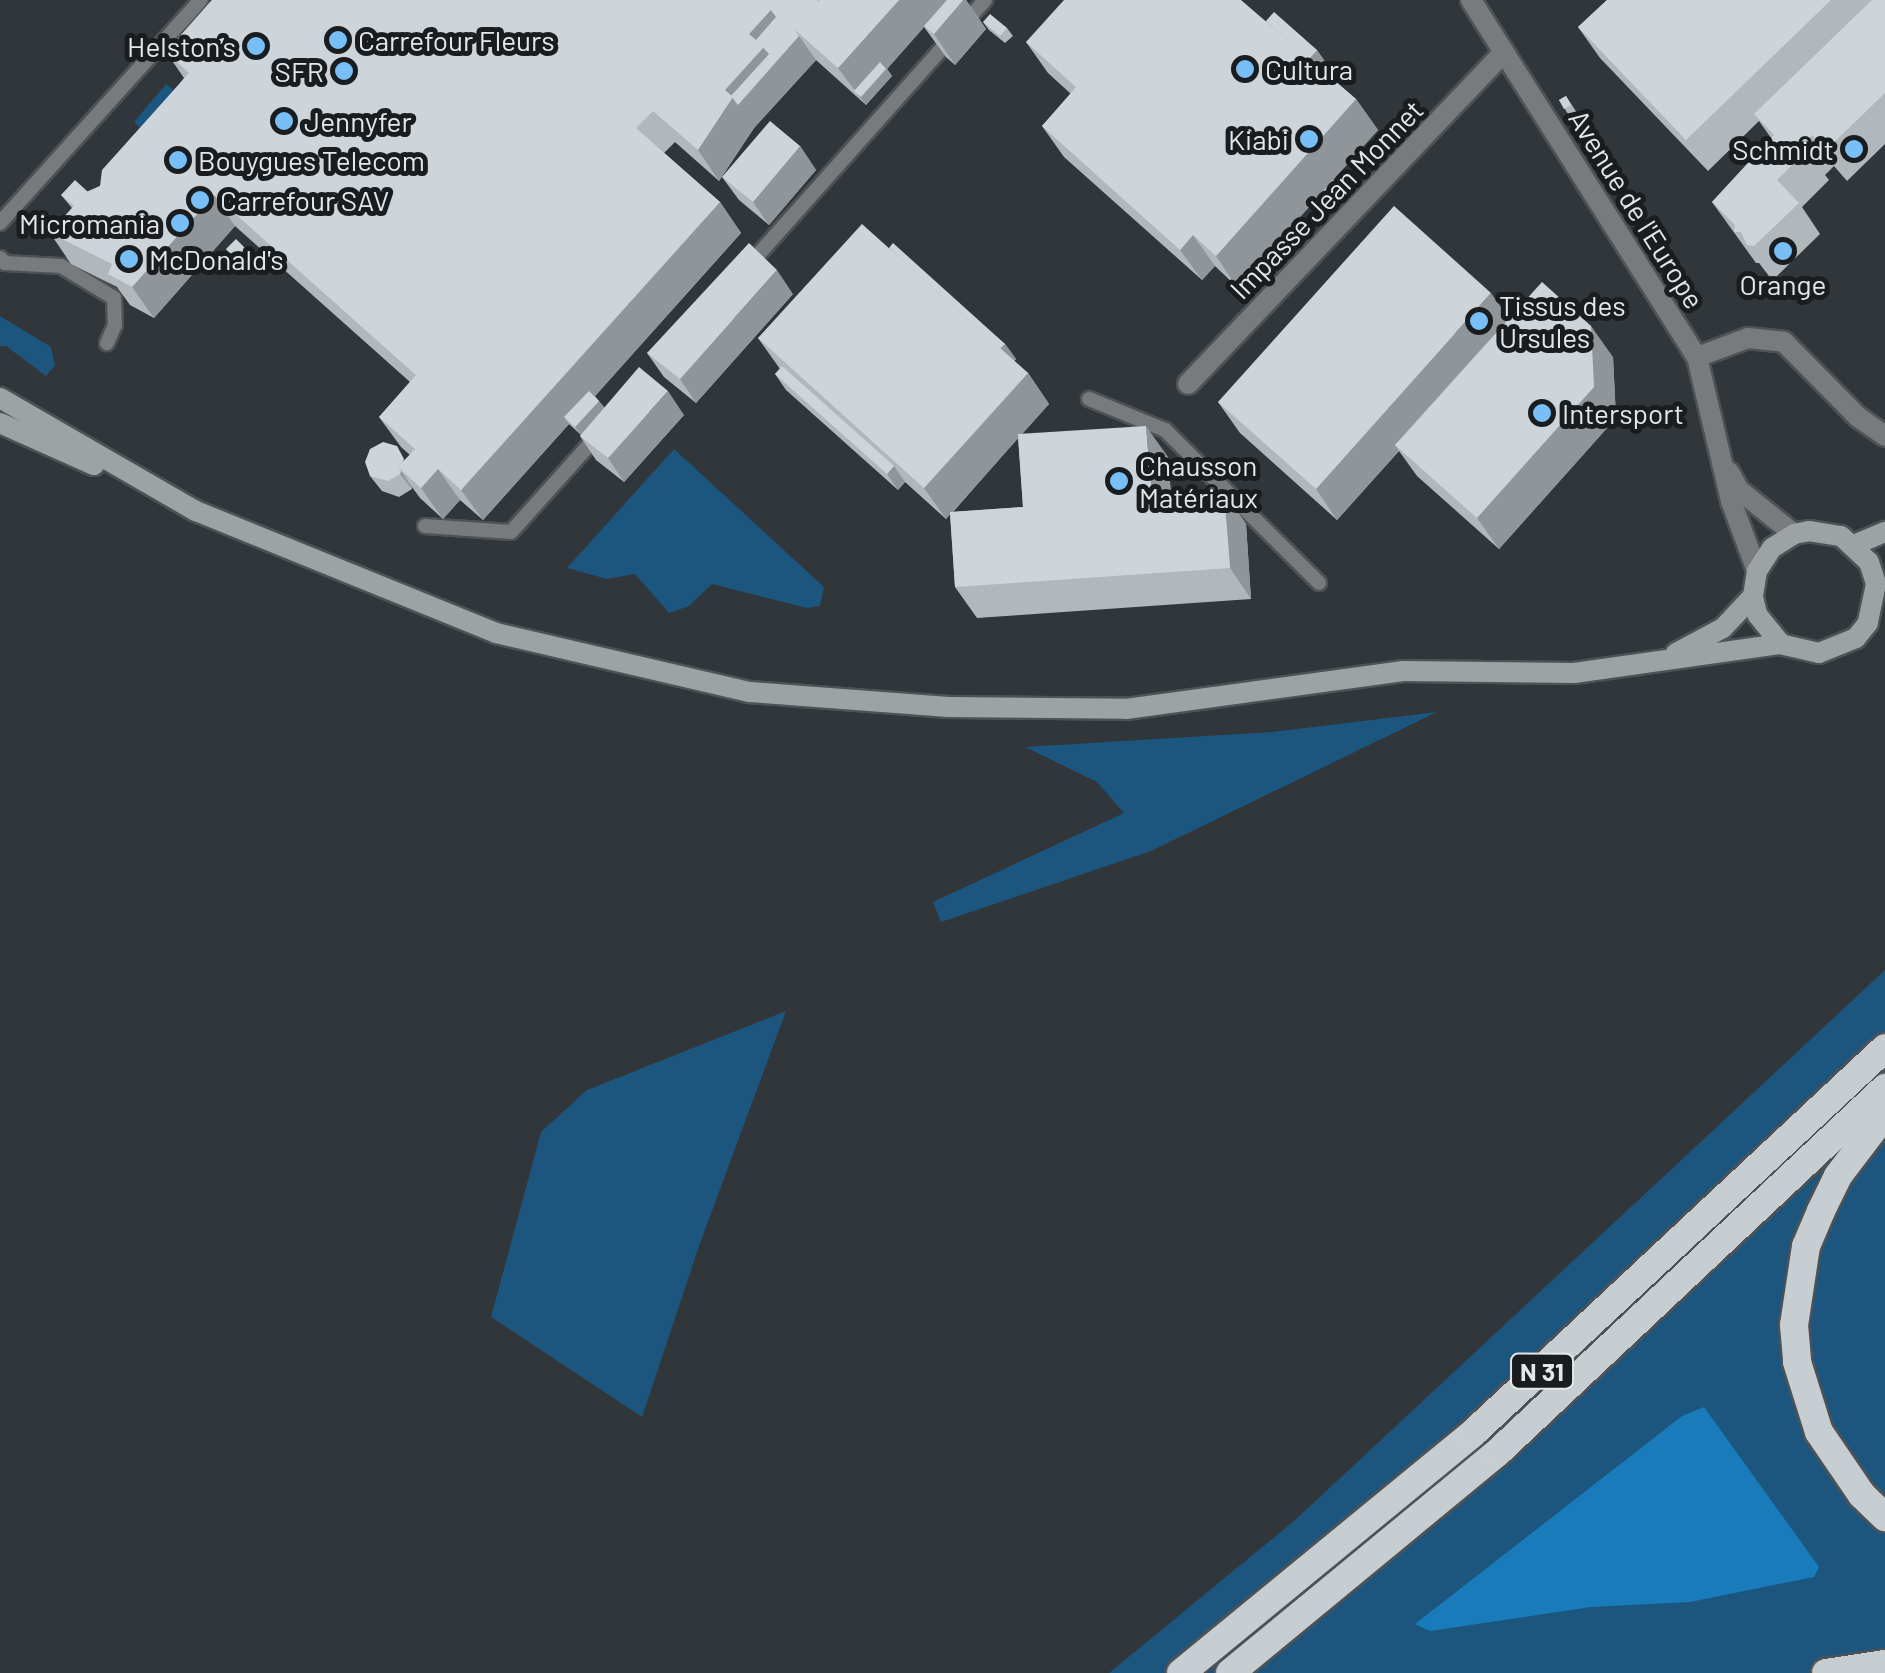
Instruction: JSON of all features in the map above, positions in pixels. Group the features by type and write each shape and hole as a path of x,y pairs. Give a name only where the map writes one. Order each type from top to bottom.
{"highway":[{"name":"N 31","path":"1181,1673 1472,1434 1885,1046"},
{"name":"N 31","path":"1230,1673 1496,1454 1885,1088"},
{"path":"1885,1114 1838,1176 1821,1211 1806,1246 1794,1325 1797,1362 1819,1432 1862,1495 1885,1516"},
{"path":"1826,1673 1885,1664"}],"main road":[{"path":"0,398 196,511"},
{"path":"0,423 196,511 496,633 750,692 948,708 1126,708 1403,671 1574,674 1781,644 1819,653 1856,638 1868,623 1881,581 1854,544 1825,532 1794,534 1772,548 1757,571 1754,596 1757,614 1781,644"},
{"path":"1854,544 1885,532"},
{"path":"1661,661 1723,628 1754,596"}],"street":[{"name":"Avenue de l'Europe","path":"1470,0 1697,357 1731,501 1757,571"},
{"name":"Impasse Jean Monnet","path":"1188,384 1504,52"},
{"path":"1697,357 1748,338 1784,342 1817,371 1858,417 1885,436"},
{"path":"1724,461 1739,490 1794,534"}],"lane":[{"path":"0,223 201,0"},
{"path":"733,283 985,0"},
{"path":"0,258 5,262 61,266 114,298 115,325 107,343"},
{"path":"1089,399 1165,430 1319,583"},
{"path":"424,526 511,532 616,415"}],"shaded area":[{"path":"166,84 187,101 152,138 134,122"},
{"path":"0,316 51,347 55,365 46,376 6,346 0,346"},
{"path":"674,449 824,587 820,606 807,608 712,584 689,606 669,613 635,574 607,579 567,568"},
{"path":"1437,712 1151,851 941,922 933,902 1124,813 1097,782 1025,747 1272,732"},
{"path":"1885,970 1885,1673 1109,1673 1294,1521"},
{"path":"786,1011 699,1246 642,1417 491,1317 541,1132 587,1090"},
{"path":"1704,1407 1819,1567 1814,1577 1690,1602 1591,1607 1430,1631 1415,1624 1682,1416"}],"building":[{"path":"212,0 766,0 771,10 749,34 764,47 725,90 733,97 698,150 653,111 636,128 720,202 461,490 438,469 421,488 398,467 415,449 379,417 416,375 214,195 132,287 108,274 112,264 50,233 86,192 100,186 102,170 189,73 166,52"},
{"path":"766,0 819,2 794,29 799,36 738,105 731,96 769,54 756,40 776,17"},
{"path":"820,0 899,0 838,68 794,29"},
{"path":"947,0 963,0 934,34 924,26"},
{"path":"1064,0 1241,0 1356,99 1216,256 1193,235 1180,250 1042,126 1076,87 1026,42"},
{"path":"1607,0 1831,0 1686,140 1578,27"},
{"path":"1872,0 1885,0 1885,93 1826,150 1812,135 1803,144 1808,149 1777,180 1799,203 1754,246 1747,245 1741,232 1734,232 1735,225 1712,202 1774,135 1754,114"},
{"path":"1274,12 1317,50 1309,59 1266,21"},
{"path":"990,14 1007,28 1000,36 983,22"},
{"path":"880,62 886,69 861,97 854,91"},
{"path":"1566,96 1571,105 1564,109 1559,100"},
{"path":"770,121 800,146 753,202 722,177"},
{"path":"75,180 88,192 74,206 61,195"},
{"path":"1333,180 1341,187 1327,203 1319,196"},
{"path":"1394,206 1491,293 1316,489 1218,402"},
{"path":"862,224 1028,373 924,488 758,338"},
{"path":"236,239 249,252 239,262 226,249"},
{"path":"749,243 777,270 680,379 647,353"},
{"path":"893,243 1005,344 1000,348 889,248"},
{"path":"1542,282 1591,326 1594,387 1477,518 1395,445"},
{"path":"782,366 894,466 887,474 775,374"},
{"path":"639,367 668,391 608,458 580,436"},
{"path":"589,391 599,401 575,427 564,417"},
{"path":"1146,426 1152,498 1224,493 1230,568 955,587 950,512 1023,507 1018,434"},
{"path":"383,442 397,446 404,459 398,467 400,474 388,481 370,476 365,462 370,449"}],"place":[{"name":"Carrefour Fleurs","path":"338,40"},
{"name":"Helston’s","path":"256,46"},
{"name":"Cultura","path":"1245,69"},
{"name":"SFR","path":"344,71"},
{"name":"Jennyfer","path":"284,121"},
{"name":"Kiabi","path":"1309,139"},
{"name":"Schmidt","path":"1854,149"},
{"name":"Bouygues Telecom","path":"178,160"},
{"name":"Carrefour SAV","path":"200,200"},
{"name":"Micromania","path":"180,223"},
{"name":"Orange","path":"1783,251"},
{"name":"McDonald's","path":"129,259"},
{"name":"Tissus des Ursules","path":"1479,321"},
{"name":"Intersport","path":"1542,413"},
{"name":"Chausson Matériaux","path":"1119,481"}]}
